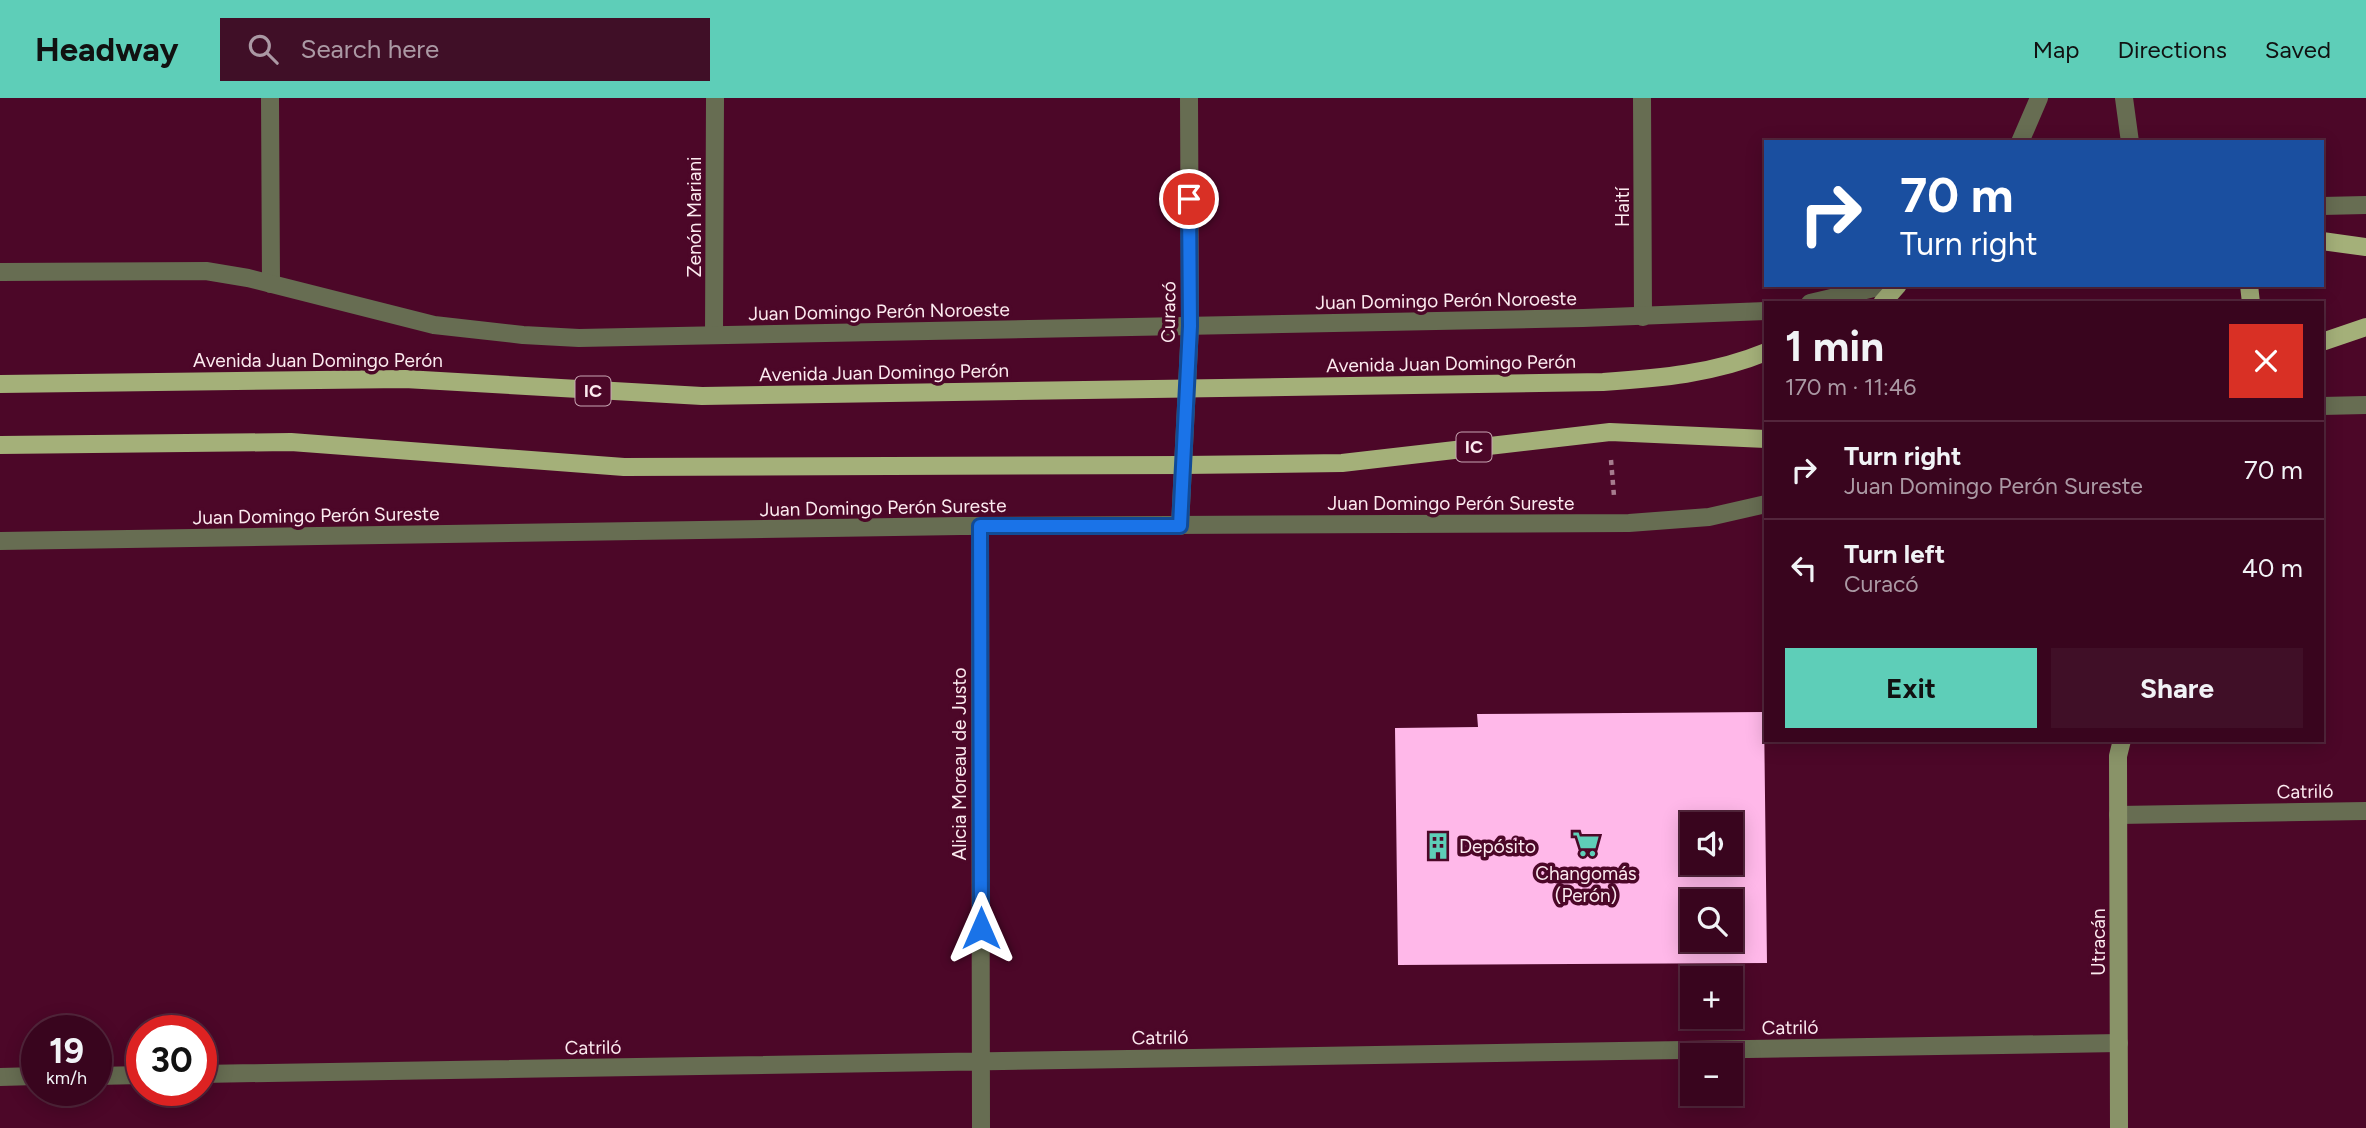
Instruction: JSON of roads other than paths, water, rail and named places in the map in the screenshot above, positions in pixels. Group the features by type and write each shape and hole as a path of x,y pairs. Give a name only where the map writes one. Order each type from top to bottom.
{"main road":[{"path":"2324,241 2366,247"},
{"path":"1884,301 1896,287"},
{"path":"2324,341 2366,327"},
{"name":"Avenida Juan Domingo Perón","path":"0,384 405,379 689,396 1603,382 1684,376 1724,367 1764,353"},
{"name":"IC","path":"0,445 291,442 624,467 1183,466 1342,463 1610,432 1764,439"},
{"name":"Utracán","path":"2117,745 2119,1128"}],"street":[{"path":"270,98 271,284"},
{"name":"Zenón Mariani","path":"714,335 715,98"},
{"name":"Curacó","path":"1180,526 1190,326 1189,98"},
{"name":"Haití","path":"1642,98 1643,317"},
{"path":"2021,140 2039,98"},
{"path":"2124,98 2130,140"},
{"path":"2324,206 2366,205"},
{"name":"Juan Domingo Perón Noroeste","path":"0,272 197,270 271,284 377,313 464,329 579,338 1643,317 1764,311"},
{"path":"1819,301 1878,287"},
{"path":"2324,405 2366,405"},
{"name":"Juan Domingo Perón Sureste","path":"0,541 980,526 1637,523 1709,517 1764,505"},
{"name":"Alicia Moreau de Justo","path":"980,526 981,1128"},
{"name":"Catriló","path":"2118,814 2366,811"},
{"name":"Catriló","path":"217,1074 2119,1042"},
{"path":"0,1077 21,1076"}],"place":[{"name":"Changomás (Perón)","path":"1586,844"},
{"name":"Depósito","path":"1438,846"}]}
